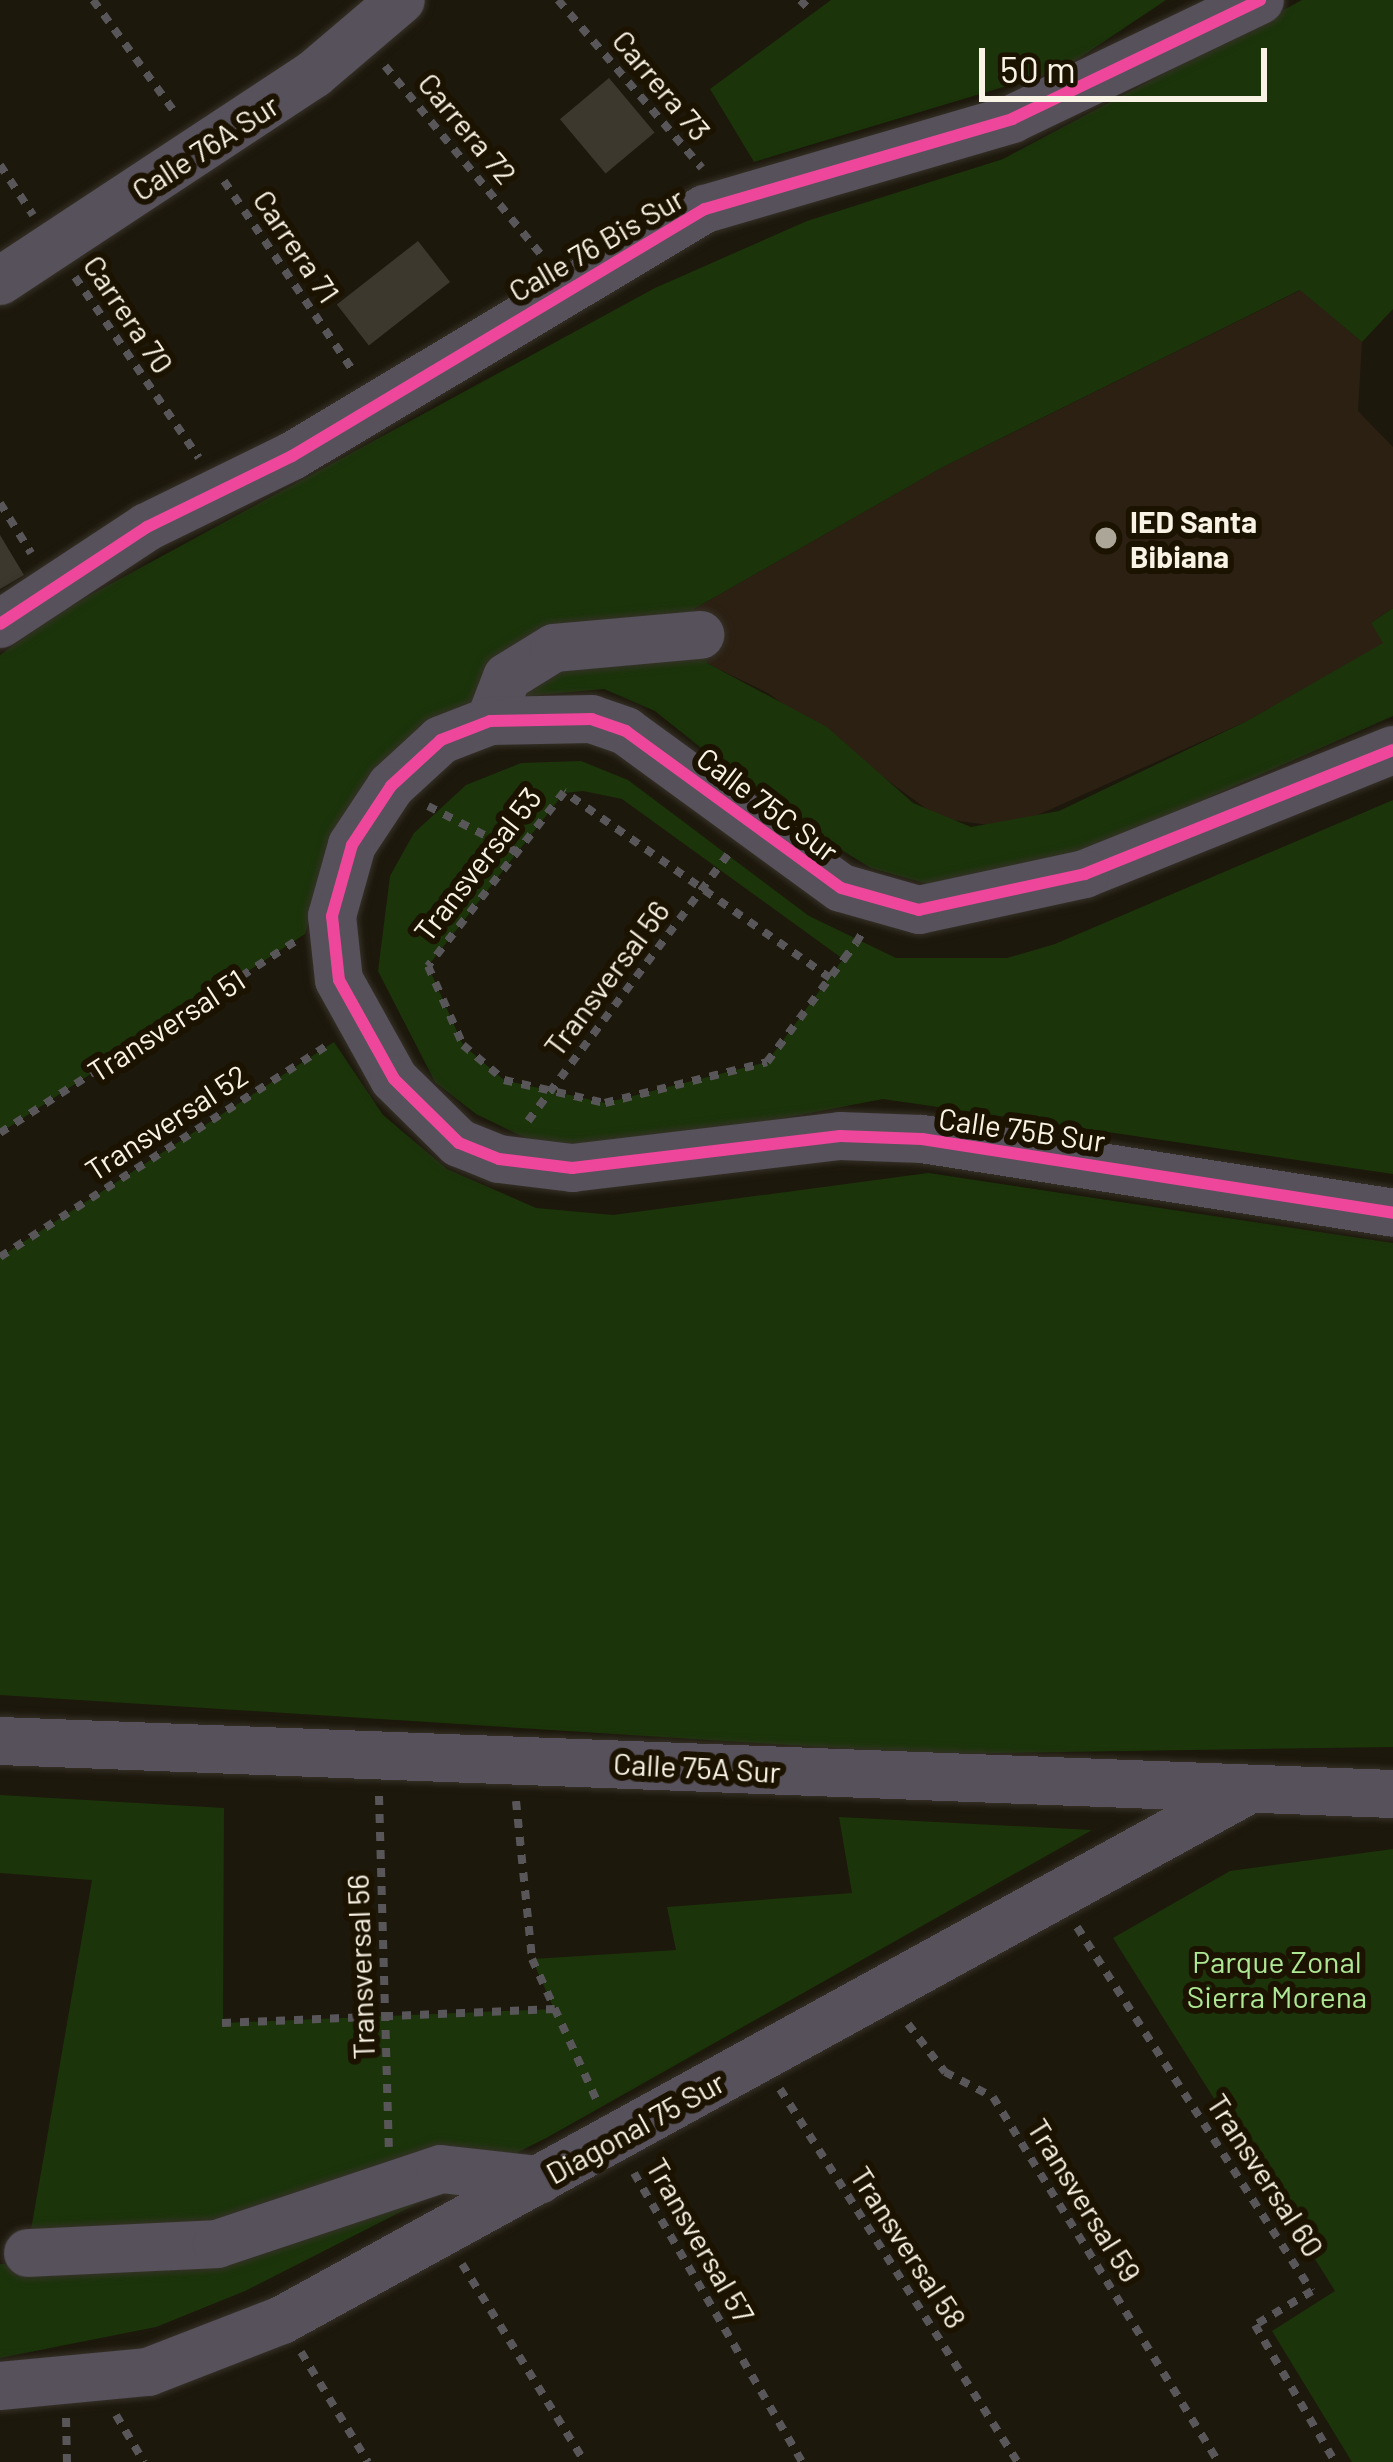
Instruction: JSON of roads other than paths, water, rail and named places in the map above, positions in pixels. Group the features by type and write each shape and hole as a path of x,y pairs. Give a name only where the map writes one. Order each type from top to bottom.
{"street":[{"name":"Calle 76A Sur","path":"0,281 202,149 360,36 401,0"},
{"name":"Calle 76 Bis Sur","path":"0,624 52,586 220,488 376,405 567,287 730,201 1066,98 1260,0"},
{"path":"507,718 507,677 554,648 700,635"},
{"name":"Calle 75B Sur","path":"507,718 441,740 392,786 352,845 332,916 339,980 358,1026 425,1112 499,1160 622,1166 840,1136 922,1138 1393,1213"},
{"name":"Calle 75C Sur","path":"507,718 626,730 750,825 877,905 1016,896 1393,750"},
{"name":"Calle 75A Sur","path":"0,1741 1245,1792 1393,1794"},
{"name":"Diagonal 75 Sur","path":"0,2386 97,2383 282,2320 1245,1792"},
{"path":"28,2253 218,2244 390,2181 442,2169 539,2180"}],"place":[{"name":"IED Santa Bibiana","path":"1106,538"}],"park label":[{"name":"Parque Zonal Sierra Morena","path":"1277,1978"}]}
